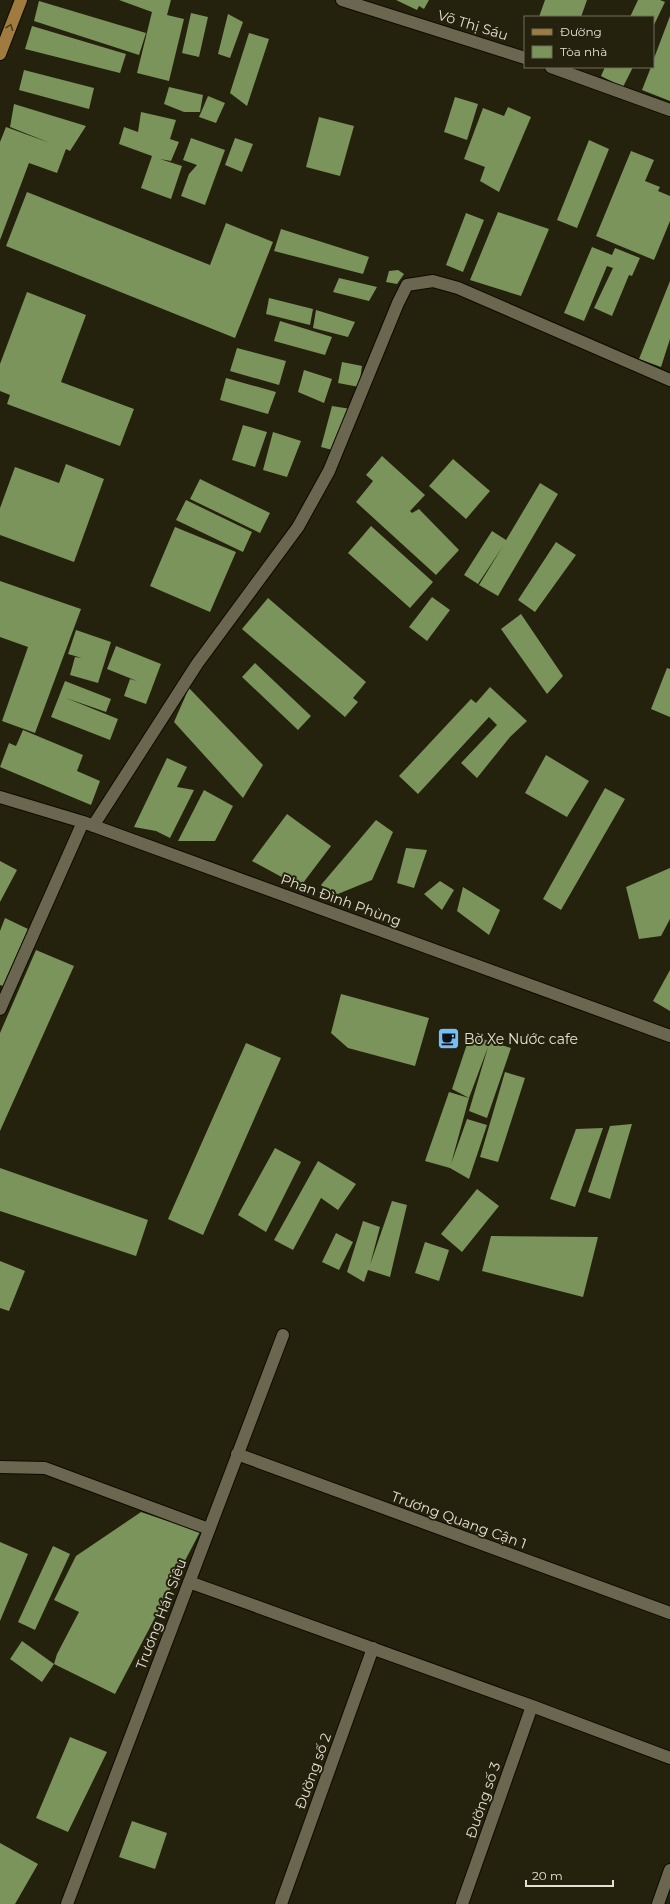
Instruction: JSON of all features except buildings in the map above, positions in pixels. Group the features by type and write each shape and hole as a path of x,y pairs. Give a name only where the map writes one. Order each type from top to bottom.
{"main road":[{"path":"0,54 21,0"}],"street":[{"name":"Võ Thị Sáu","path":"342,0 524,58"},
{"path":"554,68 670,110"},
{"path":"0,1009 88,824 197,664 298,527 329,471 407,285 433,281 458,288 670,380"},
{"name":"Phan Đình Phùng","path":"0,797 88,824 670,1036"},
{"name":"Trương Hán Siêu","path":"67,1904 283,1335"},
{"name":"Trương Quang Cận 1","path":"237,1454 670,1612"},
{"path":"0,1467 45,1468 209,1529"},
{"path":"189,1582 532,1706 670,1758"},
{"name":"Đường số 2","path":"281,1904 373,1648"},
{"name":"Đường số 3","path":"462,1904 532,1706"},
{"path":"658,1904 670,1870"}],"place":[{"name":"Bờ Xe Nước cafe","path":"448,1039"}]}
